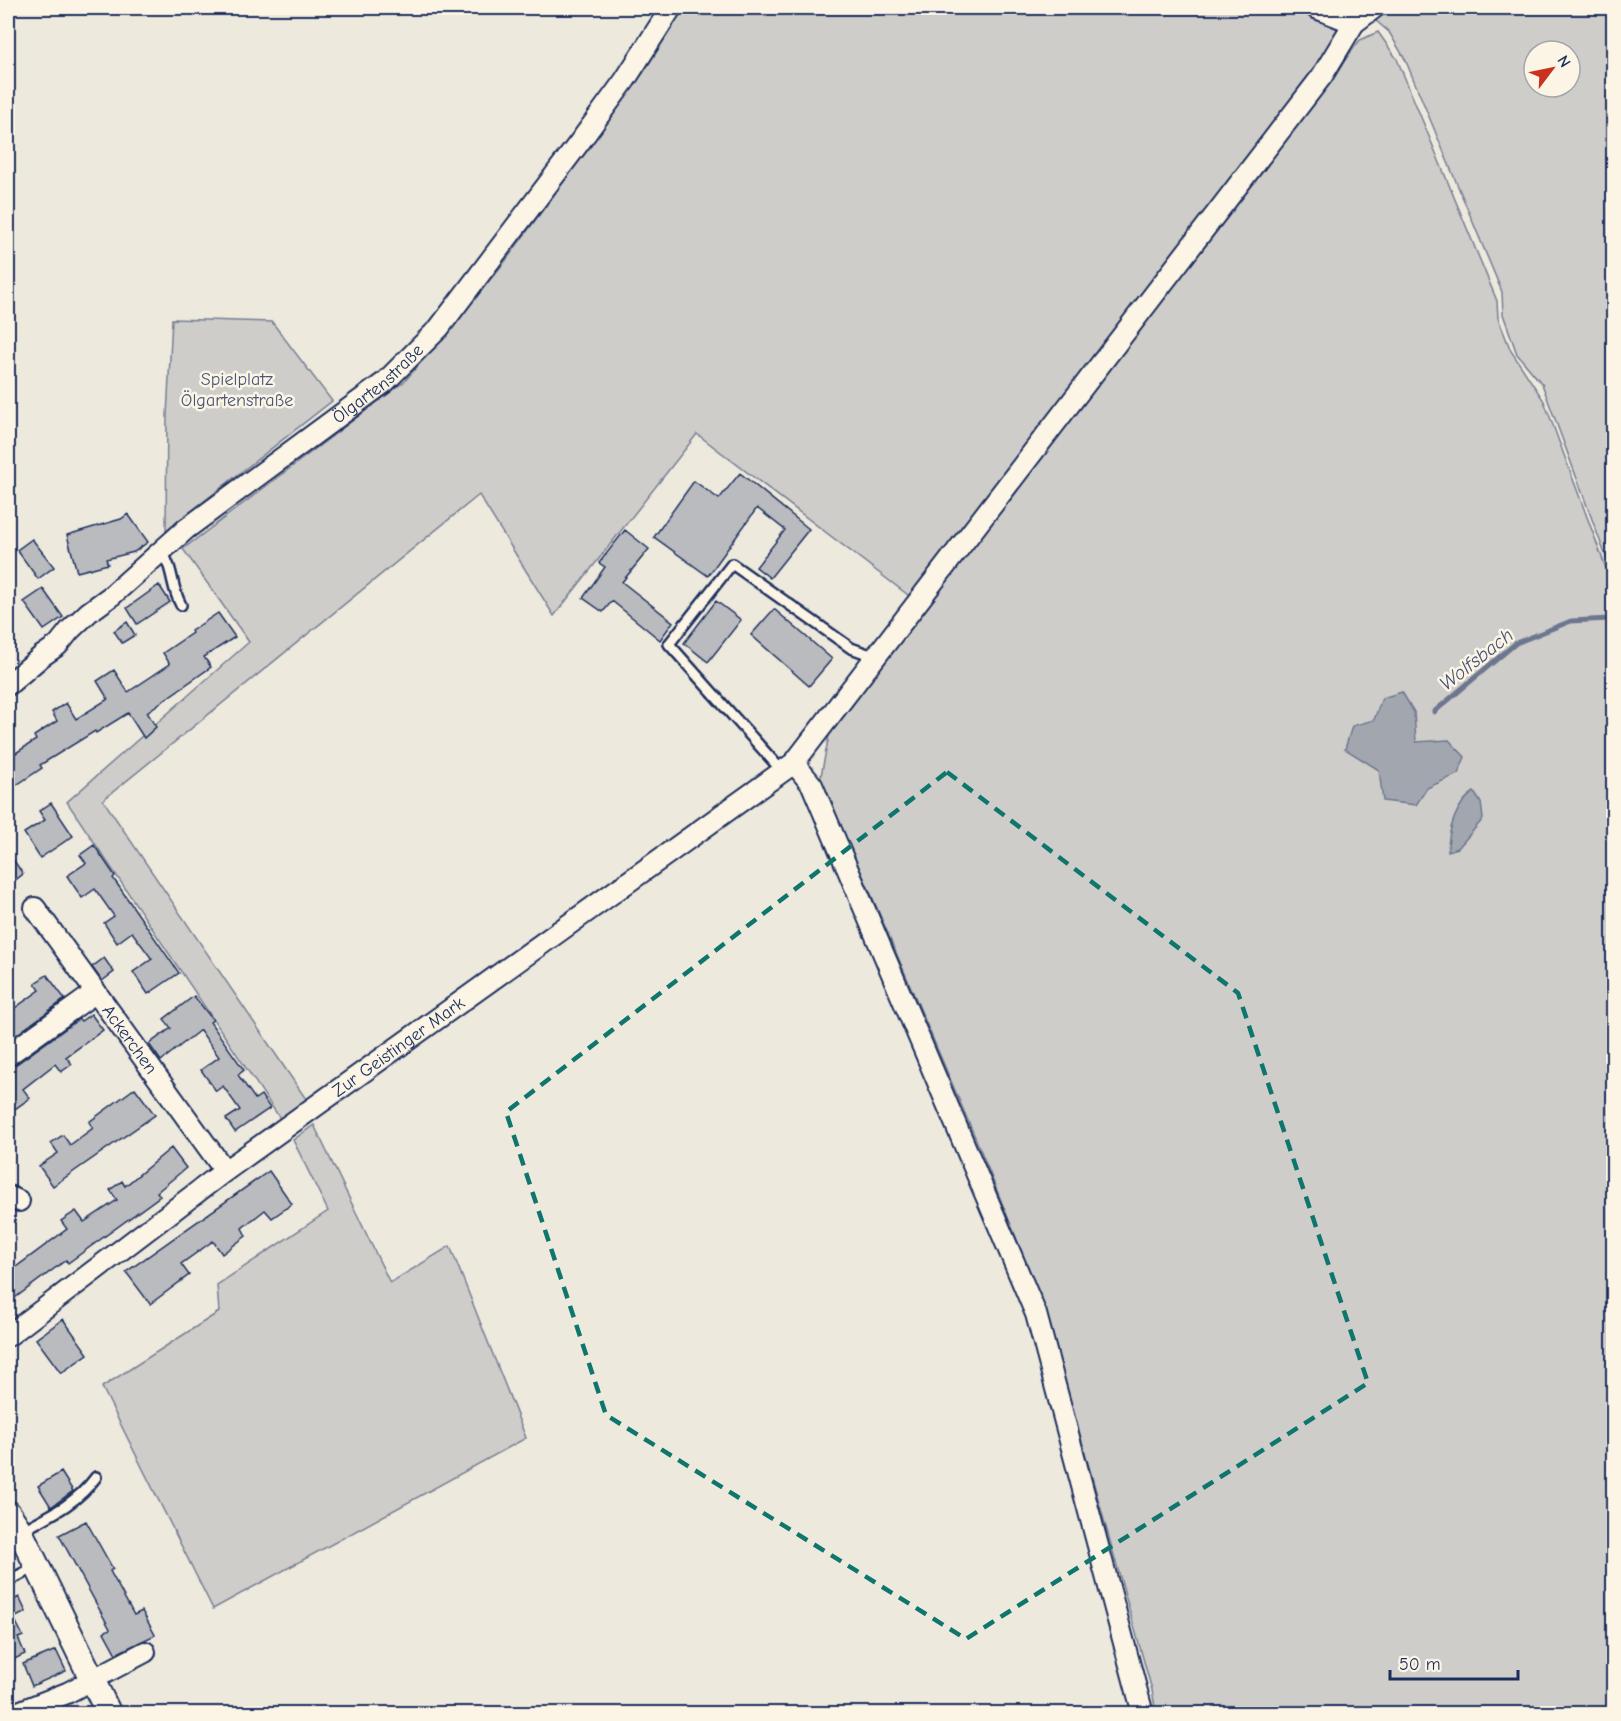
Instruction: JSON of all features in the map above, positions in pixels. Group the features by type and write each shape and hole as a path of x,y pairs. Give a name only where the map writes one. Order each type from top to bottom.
{"street":[{"name":"Ölgartenstraße","path":"8,685 58,645 69,630 111,596 161,550 385,382 440,328 625,80 671,8"},
{"path":"1316,8 1354,23 1374,8"},
{"name":"Zur Geistinger Mark","path":"8,1336 225,1171 788,767 876,657 1323,76 1354,23"},
{"path":"788,767 812,785 1036,1314 1143,1713"},
{"name":"Ackerchen","path":"35,908 225,1171"},
{"path":"8,1055 96,993"},
{"path":"14,1522 109,1713"},
{"path":"8,1709 16,1713 68,1694 145,1652"}],"lane":[{"path":"161,550 170,564 175,593 181,605"},
{"path":"788,767 669,644 732,564 851,648 876,657"},
{"path":"14,1522 70,1504 96,1477"},
{"path":"8,1581 37,1565"}],"highlighted area":[{"path":"947,772 1238,993 1368,1383 966,1639 606,1415 506,1112"}],"green space":[{"path":"684,8 1293,8 1325,15 1337,27 1337,38 912,598 697,434 554,616 479,495 103,800 308,1102 281,1120 67,802 249,642 183,549 405,381 504,263 643,73"},
{"path":"1386,8 1613,8 1613,576 1542,384 1517,354 1503,314 1502,292 1405,59 1389,32 1375,20 1379,11"},
{"path":"1378,32 1397,59 1497,301 1498,318 1511,351 1544,401 1613,587 1613,1713 1156,1713 1152,1690 1044,1307 981,1151 820,781 829,735 1360,40"},
{"name":"Spielplatz Ölgartenstraße","path":"172,319 272,322 332,401 166,531 167,416"},
{"path":"314,1125 390,1283 450,1246 526,1438 213,1609 102,1387 219,1312 217,1285 328,1211 293,1140"}],"shaded area":[{"path":"1402,692 1414,712 1416,742 1449,740 1465,757 1458,774 1427,788 1416,805 1383,801 1379,770 1345,749 1352,726 1374,720 1382,698"},
{"path":"1474,792 1481,803 1483,819 1458,848 1448,851 1454,818 1462,803"}],"building":[{"path":"740,473 809,529 770,578 756,567 785,530 757,508 708,576 654,537 694,481 719,499"},
{"path":"128,514 148,542 134,552 106,559 108,564 77,572 67,535 121,519"},
{"path":"625,530 649,549 622,582 673,622 660,640 612,601 603,612 583,598 605,567 599,563"},
{"path":"32,539 54,567 38,579 17,550"},
{"path":"159,585 170,602 137,624 127,608"},
{"path":"43,589 63,617 44,630 24,602"},
{"path":"716,601 741,620 708,662 684,643"},
{"path":"774,609 832,659 809,686 751,635"},
{"path":"218,613 235,637 204,657 211,667 147,712 156,727 144,738 128,713 40,765 42,768 12,788 8,781 8,758 36,740 34,736 57,721 52,712 66,703 76,719 108,699 97,681 114,670 128,692 170,664 163,653"},
{"path":"127,622 135,635 122,643 114,631"},
{"path":"51,803 73,836 40,858 24,833 45,820 39,811"},
{"path":"94,845 115,876 113,878 179,973 148,994 133,972 152,959 132,932 117,943 104,923 114,916 95,889 82,898 67,876 86,863 80,855"},
{"path":"8,852 23,874 8,886"},
{"path":"104,958 114,972 102,981 92,967"},
{"path":"47,975 65,999 8,1041 8,1013 40,990 35,983"},
{"path":"194,996 213,1020 210,1022 244,1070 238,1075 255,1099 261,1095 270,1108 235,1132 226,1119 240,1110 223,1086 216,1091 201,1070 219,1057 200,1030 161,1061 149,1044 171,1028 164,1019"},
{"path":"91,1014 103,1030 66,1057 72,1064 61,1072 55,1064 23,1089 30,1098 8,1114 8,1067 15,1065 79,1019 81,1021"},
{"path":"135,1088 155,1115 53,1186 39,1166 58,1153 51,1143 63,1135 70,1145 93,1128 89,1122"},
{"path":"171,1148 186,1168 157,1192 160,1196 68,1263 66,1260 8,1303 8,1273 67,1229 61,1221 76,1211 84,1222 117,1200 110,1190 122,1181 125,1186"},
{"path":"269,1171 292,1204 272,1218 265,1210 242,1228 246,1236 222,1254 213,1241 181,1264 189,1275 150,1304 126,1272"},
{"path":"63,1319 88,1354 61,1373 36,1339"},
{"path":"61,1472 73,1491 51,1507 38,1486"},
{"path":"86,1521 113,1569 110,1571 134,1615 142,1611 155,1635 116,1654 104,1632 110,1629 59,1535"},
{"path":"19,1597 26,1612 14,1618 23,1636 18,1638 25,1654 8,1662 8,1603"},
{"path":"56,1650 66,1671 32,1686 23,1664"}],"waterway":[{"name":"Wolfsbach","path":"1434,712 1516,643 1571,621 1609,619"}]}
